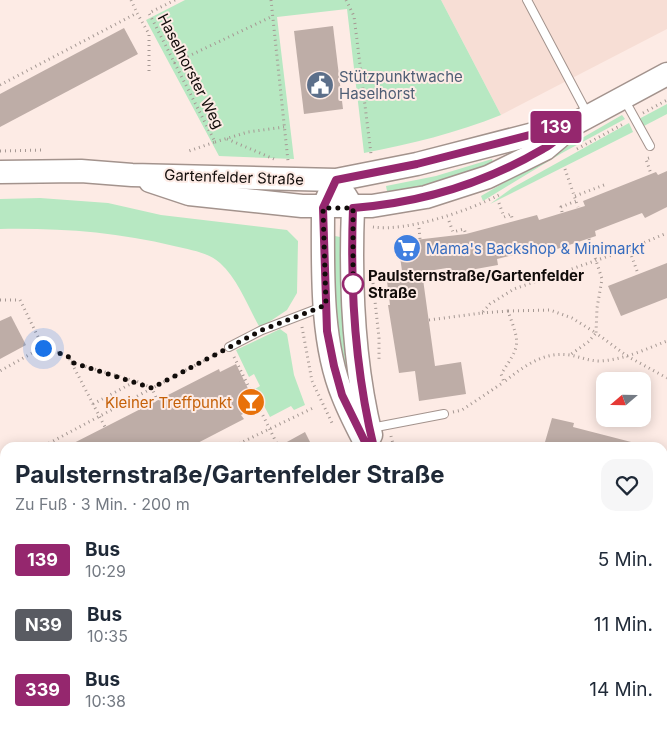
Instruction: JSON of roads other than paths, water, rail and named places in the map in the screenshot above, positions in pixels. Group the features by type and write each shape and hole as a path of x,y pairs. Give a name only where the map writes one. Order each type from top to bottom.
{"main road":[{"path":"582,120 667,74"},
{"name":"Gartenfelder Straße","path":"0,172 81,171 132,175 336,180 417,164 582,120"},
{"name":"Gartenfelder Straße","path":"132,175 189,194 323,208 353,208 426,197 488,177 545,149 582,120"},
{"path":"336,180 323,208 327,331 342,395 375,437"},
{"path":"336,180 353,208 356,330 364,400 375,437"}],"lane":[{"path":"527,0 582,120"},
{"path":"623,98 650,146"},
{"path":"229,347 262,330 326,305"},
{"path":"375,437 444,414"}],"place":[{"name":"Stützpunktwache Haselhorst","path":"320,85"},
{"name":"Mama's Backshop & Minimarkt","path":"407,248"},
{"name":"Paulsternstraße/Gartenfelder Straße","path":"353,284"},
{"name":"Kleiner Treffpunkt","path":"251,402"}]}
